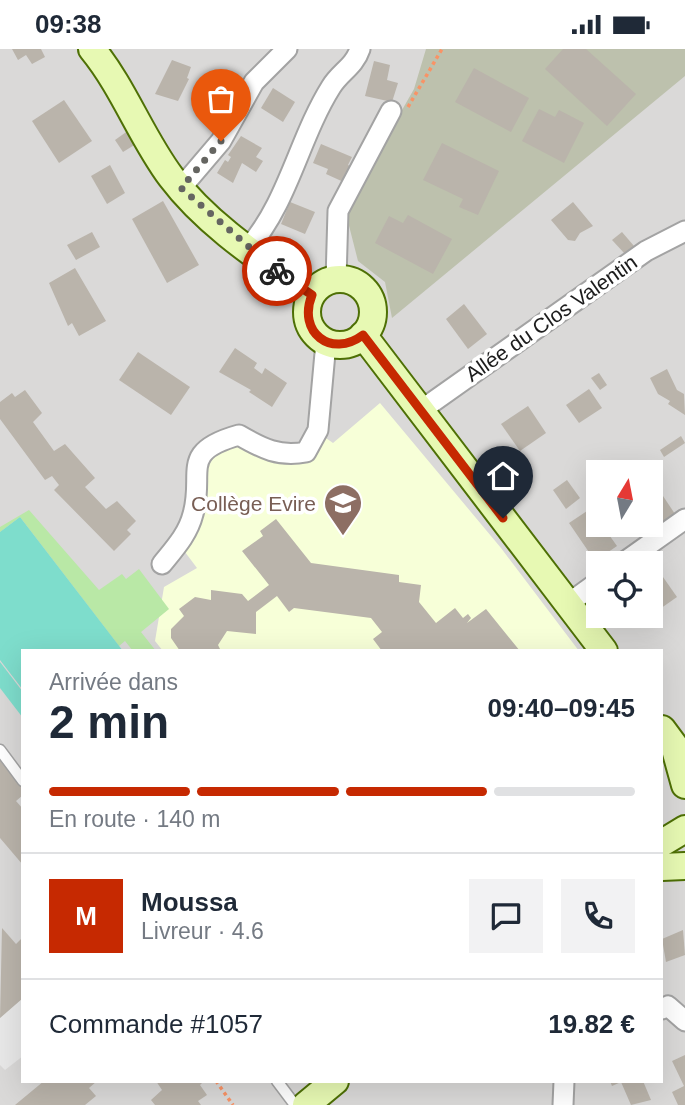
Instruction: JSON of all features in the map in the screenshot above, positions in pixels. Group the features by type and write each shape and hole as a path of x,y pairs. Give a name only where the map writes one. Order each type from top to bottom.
{"street":[{"path":"92,49 110,74 163,165 181,188 248,248 312,295"},
{"path":"181,188 221,141 254,82 288,49"},
{"path":"248,248 265,225 331,87 351,68 360,49"},
{"path":"336,280 338,211 391,111"},
{"name":"Allée du Clos Valentin","path":"420,411 646,251 685,231"},
{"path":"336,280 356,284 369,298 372,318 363,335 346,345 326,342 310,327 307,306 312,295 318,288 336,280"},
{"path":"363,335 603,649"},
{"path":"162,564 184,538 194,512 195,472 203,452 221,440 239,435 263,449 286,456 306,452 318,430 326,342"},
{"path":"641,551 685,519"},
{"path":"569,603 586,591"},
{"path":"674,746 685,785"},
{"path":"663,842 685,829"},
{"path":"663,867 685,866"},
{"path":"663,1008 668,1006 685,1021"},
{"path":"563,1105 564,1083"}],"lane":[{"path":"0,750 21,778"},
{"path":"283,1083 316,1094"}],"path":[{"path":"217,1083 233,1105"}],"shaded area":[{"path":"0,49 685,49 685,1105 0,1105"},
{"path":"426,49 685,49 685,76 392,318 385,282 358,261 345,210 414,89"},
{"name":"Collège Evire","path":"380,403 501,548 577,649 161,649 155,641 164,587 197,568 185,552 199,526 198,498 202,473 220,450 238,445 261,456 323,436 333,443"},
{"path":"20,517 121,649 21,649 21,687 0,660 0,532"},
{"path":"0,662 21,689 21,715 0,688"},
{"path":"21,1000 21,1058 5,1070 0,1065 0,1018"}],"green space":[{"path":"29,510 99,590 122,574 126,579 139,569 169,609 141,632 154,649 131,649 125,641 119,646 20,517 0,532 0,527"}],"building":[{"path":"12,49 41,49 45,57 32,64 26,55 18,60"},
{"path":"563,49 586,49 636,94 607,126 545,69"},
{"path":"172,60 191,67 187,78 189,79 178,101 155,94"},
{"path":"374,61 390,65 387,80 398,83 392,102 365,96"},
{"path":"474,68 529,98 511,132 455,102"},
{"path":"273,88 295,102 283,122 261,108"},
{"path":"64,100 92,141 59,163 32,121"},
{"path":"539,109 555,117 559,110 584,123 564,163 522,141"},
{"path":"129,130 136,144 123,152 115,140"},
{"path":"241,136 262,148 256,157 263,161 256,172 242,163 233,183 217,173 225,160 228,162 231,157 228,155"},
{"path":"442,143 499,171 478,215 459,207 463,199 423,180"},
{"path":"321,144 352,157 348,165 356,169 348,184 326,174 328,169 313,163"},
{"path":"110,165 125,193 107,204 91,176"},
{"path":"163,201 199,265 167,283 132,219"},
{"path":"290,202 315,212 305,234 281,224"},
{"path":"573,202 593,226 580,233 575,241 568,240 551,220"},
{"path":"408,215 452,239 433,274 375,243 389,216 403,223"},
{"path":"92,232 100,247 76,260 67,245"},
{"path":"622,232 634,246 625,254 612,240"},
{"path":"75,268 106,321 79,336 72,323 68,326 49,283"},
{"path":"464,304 487,334 468,349 446,319"},
{"path":"235,348 257,363 254,368 262,374 265,368 287,383 272,407 249,392 251,390 219,372"},
{"path":"138,352 190,387 171,415 119,380"},
{"path":"667,369 677,390 684,394 685,415 658,394 650,378"},
{"path":"599,373 607,385 600,390 591,378"},
{"path":"589,389 602,408 579,423 566,405"},
{"path":"25,390 42,413 33,422 54,451 65,444 95,478 85,487 106,509 117,501 136,521 127,530 131,534 114,551 54,490 59,485 52,476 45,480 0,419 0,402 12,393 15,397"},
{"path":"528,406 546,433 520,451 501,424"},
{"path":"681,436 685,443 664,457 660,450"},
{"path":"567,480 580,498 566,509 553,490"},
{"path":"663,496 675,514 663,523"},
{"path":"586,512 586,537 611,537 617,546 610,551 588,551 569,523"},
{"path":"276,519 311,563 399,575 399,582 421,585 419,602 436,623 455,608 463,618 468,614 471,618 467,623 486,609 518,649 380,649 373,639 382,632 371,618 294,608 289,612 277,596 256,612 256,634 227,631 218,645 220,649 179,649 171,638 171,629 184,616 179,609 195,597 211,600 211,590 242,594 248,601 269,585 242,551 263,536 260,531"},
{"path":"663,577 677,597 663,607"},
{"path":"0,760 21,786 21,797 16,801 21,807 21,863 0,838"},
{"path":"2,928 16,944 21,939 21,1000 0,1018"},
{"path":"683,930 685,955 666,962 663,939"},
{"path":"685,1055 685,1105 678,1105 672,1092 684,1086 672,1061"},
{"path":"42,1083 95,1083 89,1088 96,1096 85,1105 15,1105"},
{"path":"157,1083 202,1083 200,1085 207,1095 198,1101 201,1105 155,1105 151,1100 162,1090"},
{"path":"621,1083 644,1083 651,1100 631,1105"}],"way so far":[{"path":"221,141 197,173 181,188 196,204 277,271"}],"place":[{"name":"Collège Evire","path":"343,537"}],"route":[{"path":"277,271 312,295 307,306 307,317 317,336 326,342 346,345 363,335 503,518"}]}
